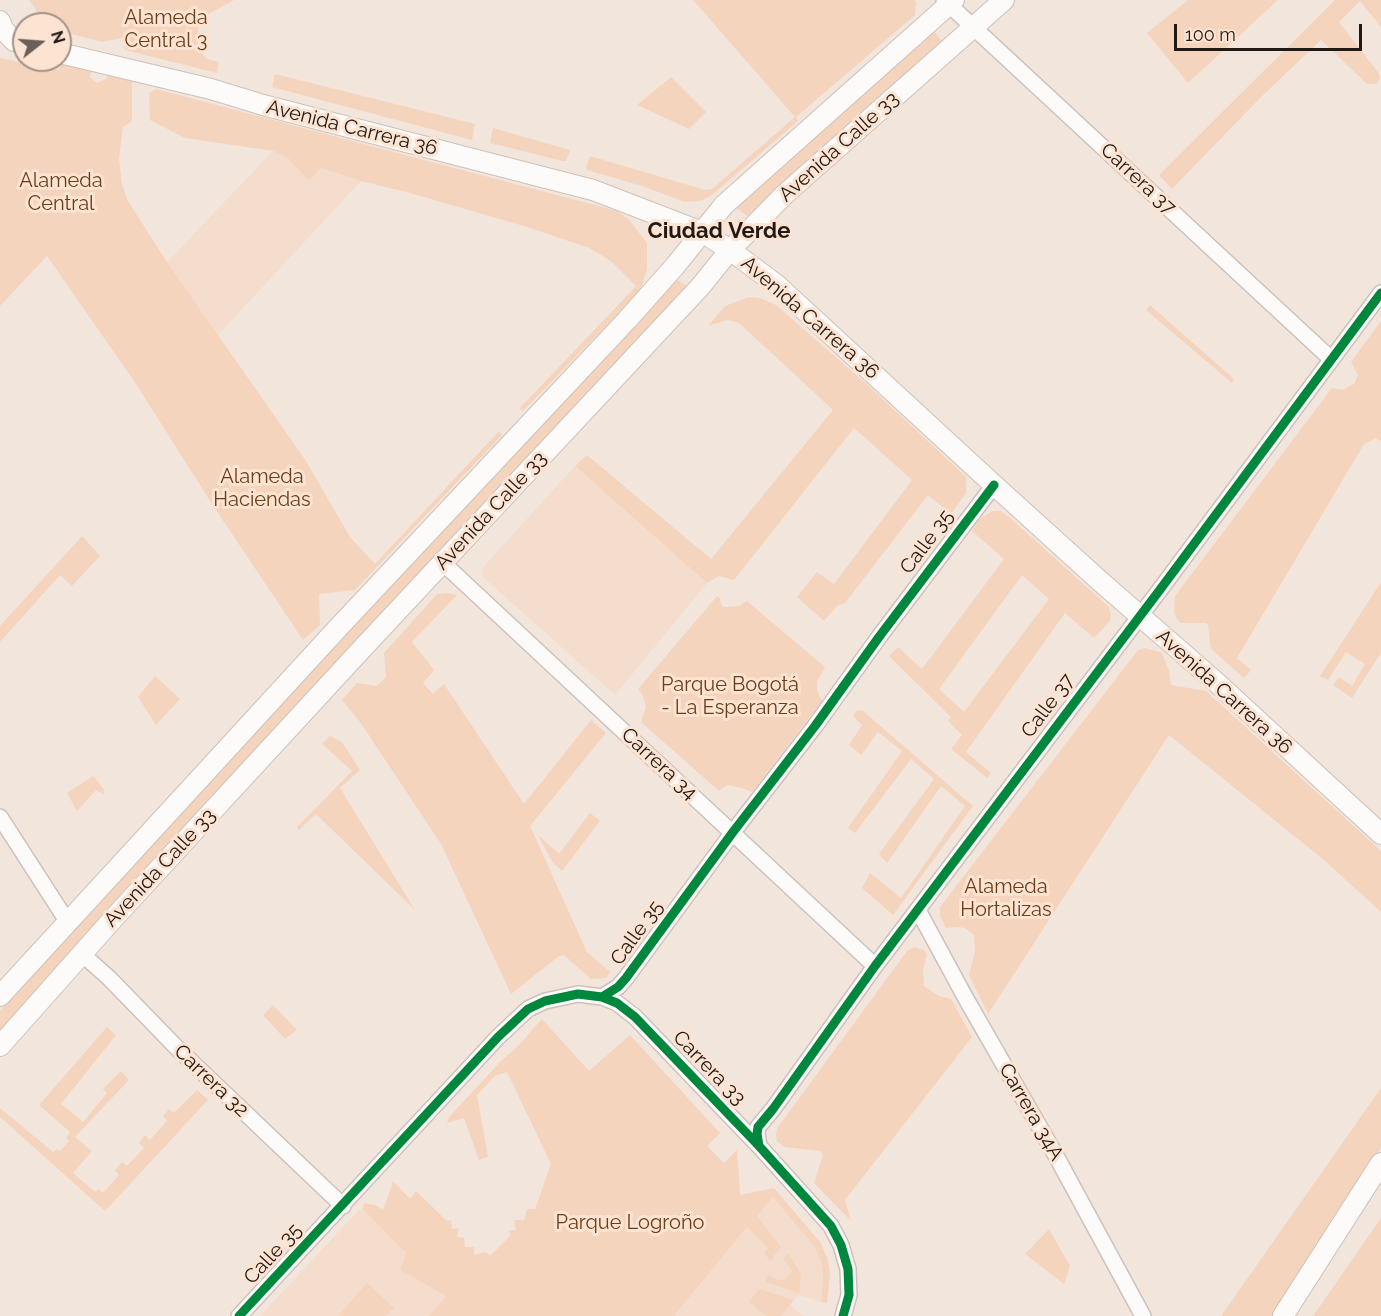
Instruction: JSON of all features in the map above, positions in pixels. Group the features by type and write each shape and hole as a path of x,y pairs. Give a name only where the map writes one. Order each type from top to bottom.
{"main road":[{"name":"Avenida Calle 33","path":"0,1046 82,954 700,287 730,250 784,195 1004,0"},
{"name":"Avenida Calle 33","path":"0,996 446,512 627,320 724,205 949,1"},
{"path":"0,21 12,40"},
{"name":"Avenida Carrera 36","path":"72,56 211,89 263,105 593,189 702,232 777,285 994,485 1216,682 1381,834"},
{"path":"1282,1316 1381,1163"}],"street":[{"name":"Carrera 37","path":"949,1 974,27 1331,358"},
{"name":"Calle 37","path":"759,1146 758,1127 875,966 1381,293"},
{"name":"Calle 35","path":"239,1316 498,1037 528,1009 561,997 578,994 602,997 627,978 733,832 815,726 994,485"},
{"name":"Carrera 34","path":"443,563 875,966"},
{"path":"0,817 68,921"},
{"name":"Carrera 34A","path":"918,910 965,998 1056,1154 1143,1316"},
{"name":"Carrera 32","path":"82,954 343,1206"},
{"name":"Carrera 33","path":"602,997 617,1004 634,1017 759,1146 831,1226 841,1245 848,1269 849,1295 843,1316"}],"shaded area":[{"path":"273,151 288,158 309,181 321,168 361,181 218,335 167,262"},
{"path":"575,466 707,583 615,695 483,577 482,571 485,565"},
{"path":"773,1196 814,1246 821,1261 823,1276 821,1302 798,1295 790,1305 804,1316 674,1316"},
{"path":"363,1209 406,1253 400,1270 446,1296 429,1316 260,1316 359,1210"}],"green space":[{"name":"Alameda Central 3","path":"29,0 234,0 209,14 198,24 198,49 207,59 219,62 217,73 125,50 122,38 102,42 72,34 72,12 38,12"},
{"path":"693,0 914,0 916,2 915,15 796,117 798,121 712,195 700,201 685,202 642,186 587,170 590,156 705,190 712,189 795,117"},
{"path":"1188,0 1278,0 1188,83 1147,33"},
{"path":"1335,0 1381,0 1381,27 1360,1 1339,22 1378,72 1380,77 1377,84 1367,84 1321,40 1260,98 1172,189 1159,175"},
{"path":"934,31 943,42 747,216 735,207"},
{"name":"Alameda Haciendas","path":"0,58 12,60 12,72 72,72 72,64 92,69 90,77 97,83 106,79 108,72 132,79 132,121 123,127 119,159 122,184 128,201 167,262 306,461 350,537 375,564 499,431 502,435 355,590 319,594 320,625 303,640 212,504 134,381 47,256 0,306"},
{"path":"275,74 475,124 472,140 272,87"},
{"path":"671,77 706,112 689,129 637,105"},
{"path":"156,89 617,211 630,221 647,243 647,269 642,285 635,296 523,411 519,409 636,286 611,261 589,248 527,227 321,168 309,181 288,158 273,151 185,138 150,120 149,93"},
{"path":"493,128 570,150 566,161 490,143"},
{"path":"675,278 689,288 76,945 0,1032 0,1011 66,935"},
{"path":"749,297 760,298 776,305 871,388 966,477 966,493 951,514 928,495 845,603 837,606 824,621 797,597 817,572 834,584 912,480 854,428 734,580 719,576 707,583 575,466 587,455 711,559 833,410 739,323 728,320 708,326 725,306"},
{"path":"1150,305 1234,379 1232,383 1146,310"},
{"path":"1381,321 1381,442 1376,438 1364,444 1237,658 1251,670 1244,678 1211,649 1208,625 1181,623 1177,619 1174,611 1175,596 1332,388 1342,390 1354,384 1358,375 1351,362"},
{"path":"992,511 1001,511 1109,607 1111,615 1110,621 1094,638 1065,613 966,752 991,773 987,778 951,749 962,735 948,721 951,717 889,656 898,647 922,669 1004,559 972,531 980,519","holes":["1022,575 1049,599 964,712 939,689"]},
{"path":"82,536 100,556 72,586 60,575 0,642 0,626"},
{"path":"1381,582 1381,653 1352,698 1333,685 1339,677 1352,686 1365,664 1346,652 1328,680 1320,676"},
{"path":"437,594 457,595 412,642 434,670 423,683 433,694 444,684 524,804 591,720 606,733 530,826 587,952 610,972 606,978 591,979 564,955 559,956 511,994 441,844 360,722 342,700 357,683 377,686 386,677 384,653"},
{"name":"Parque Bogotá - La Esperanza","path":"717,596 724,607 739,606 747,601 825,667 817,682 817,691 822,701 752,792 727,785 719,791 641,722 646,707 638,689"},
{"name":"Alameda Hortalizas","path":"1145,648 1162,653 1169,671 1171,685 1206,691 1381,851 1381,912 1324,860 1169,735 988,1014 969,975 975,951 974,935 965,928 946,928 940,916 940,907 1138,650"},
{"path":"155,676 180,699 156,725 138,697"},
{"path":"862,710 973,806 893,915 862,888 870,873 901,898 965,806 941,786 887,863 879,854 934,779 911,759 855,833 848,828 902,751 878,732 861,755 849,745 862,725 853,716 856,711"},
{"path":"330,736 342,742 360,770 340,788 415,910 316,814 299,830 297,827 352,771 322,744"},
{"path":"93,776 104,789 104,795 96,790 77,811 67,793"},
{"path":"590,813 600,821 562,871 553,863 538,835 559,854"},
{"name":"Alameda Hortalizas","path":"914,947 924,950 927,954 923,970 924,986 939,996 951,999 972,1037 845,1200 851,1221 814,1183 823,1155 821,1151 784,1147 777,1141 776,1134 778,1127 907,951"},
{"path":"273,1005 297,1030 285,1039 263,1015"},
{"name":"Parque Logroño","path":"542,1019 589,1071 630,1035 720,1133 707,1146 724,1163 737,1150 740,1195 774,1188 820,1242 828,1260 830,1274 827,1303 821,1302 823,1276 821,1261 814,1246 773,1197 757,1216 781,1247 770,1261 764,1253 768,1247 747,1227 674,1316 429,1316 446,1296 400,1270 406,1253 363,1209 364,1203 384,1208 393,1181 410,1199 416,1191 447,1221 451,1220 452,1229 459,1228 457,1237 464,1238 465,1247 474,1247 474,1255 486,1252 490,1256 511,1235 508,1230 516,1230 514,1220 524,1220 527,1209 535,1209 551,1164 507,1072 495,1076 477,1095 488,1157 479,1160 464,1118 447,1123 449,1117"},
{"path":"107,1027 116,1035 61,1104 83,1122 107,1093 103,1089 121,1071 129,1080 75,1137 92,1151 73,1173 95,1192 98,1189 103,1193 119,1175 115,1170 122,1162 127,1166 144,1148 139,1143 145,1135 150,1140 167,1121 163,1116 169,1109 174,1113 197,1090 208,1100 105,1211 0,1117 0,1108 53,1152 57,1149 60,1151 69,1141 66,1138 70,1132 39,1105"},
{"path":"1381,1088 1381,1148 1272,1316 1221,1316"},
{"path":"1381,1218 1381,1316 1313,1316"},
{"path":"1049,1229 1070,1266 1064,1284 1025,1254"},
{"path":"788,1253 801,1274 799,1293 765,1282 768,1275 778,1280 786,1279 792,1271 783,1259"},
{"path":"367,1283 394,1308 386,1316 338,1316"},
{"path":"759,1289 794,1300 781,1316 767,1316 749,1302"}],"cycle path":[{"path":"759,1146 758,1127 875,966 1381,293"},
{"path":"602,997 618,987 626,978 994,485"},
{"path":"239,1316 498,1037 528,1009 545,1001 578,994 602,997 617,1003 635,1017 759,1146 831,1226 841,1245 848,1269 849,1295 843,1316"}],"district":[{"name":"Ciudad Verde","path":"719,231"}],"park label":[{"name":"Alameda Central","path":"61,192"}]}
